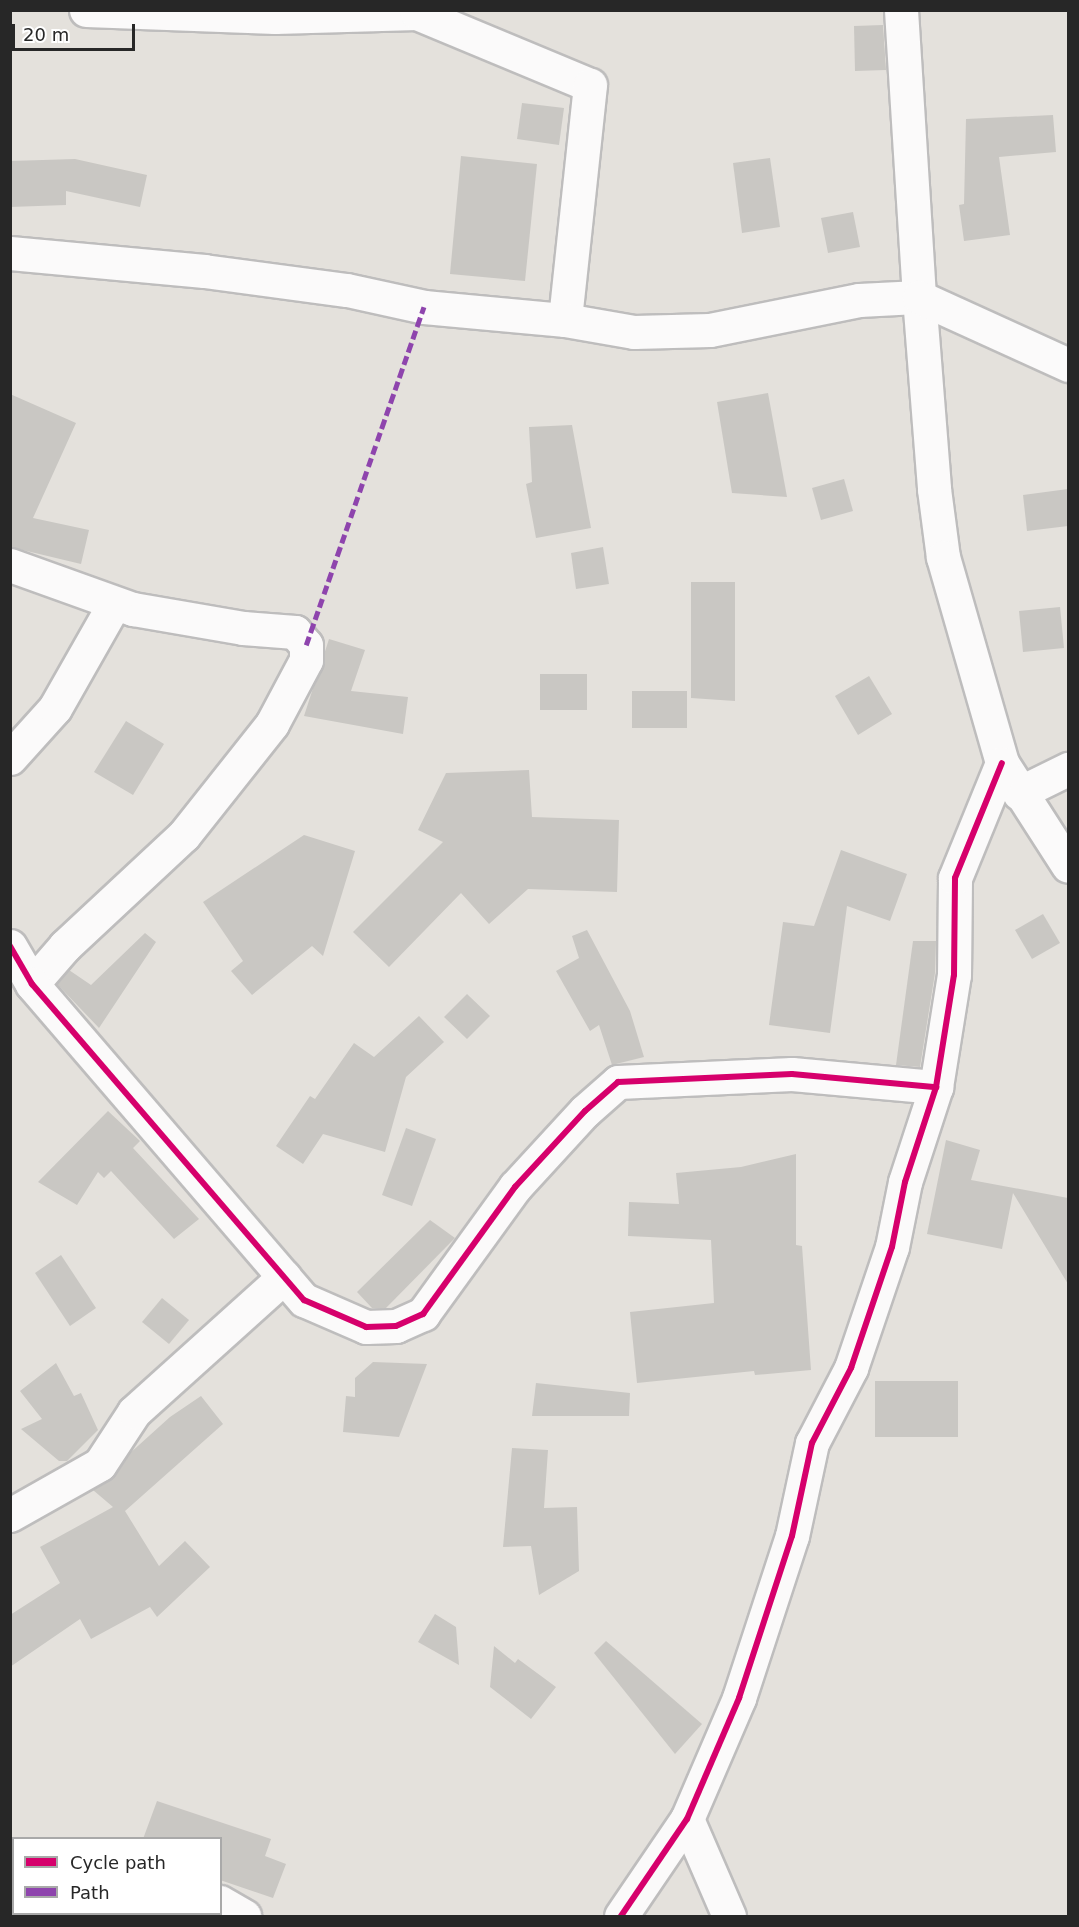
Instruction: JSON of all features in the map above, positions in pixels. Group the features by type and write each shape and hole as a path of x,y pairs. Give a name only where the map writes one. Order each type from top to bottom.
{"street":[{"path":"86,10 275,17 417,14 590,84 565,320"},
{"path":"901,10 918,297 934,489 943,557 1002,763 1019,793 1068,866"},
{"path":"10,253 204,271 347,290 424,307 565,320 634,332 710,330 860,300 918,297 1068,365"},
{"path":"10,565 114,604 204,622 295,632 306,645 306,660 272,724 184,835 65,946 32,984"},
{"path":"10,758 55,708 114,604"},
{"path":"621,1917 687,1819 739,1698 792,1536 812,1443 851,1368 892,1247 905,1182 936,1087 954,975 955,878 1002,763"},
{"path":"1019,793 1068,769"},
{"path":"10,946 32,984 304,1300 366,1327 396,1326 423,1314 515,1187 585,1111 618,1082 792,1074 936,1087"},
{"path":"10,1515 100,1464 134,1412 285,1277"},
{"path":"687,1819 729,1917"},
{"path":"222,1903 244,1917"}],"building":[{"path":"883,25 886,70 855,71 854,26"},
{"path":"522,103 564,108 559,145 517,139"},
{"path":"1053,115 1056,152 999,157 1010,235 964,241 959,205 964,204 966,119"},
{"path":"461,156 537,164 525,281 450,274"},
{"path":"770,158 780,227 742,233 733,163"},
{"path":"75,159 147,175 140,207 66,191 66,205 10,207 10,161"},
{"path":"853,212 860,247 828,253 821,218"},
{"path":"768,393 787,497 732,493 717,402"},
{"path":"10,394 76,423 33,518 89,530 81,564 10,547"},
{"path":"572,425 591,528 536,538 526,484 532,482 529,427"},
{"path":"844,479 853,511 821,520 812,488"},
{"path":"1068,489 1068,526 1027,531 1023,495"},
{"path":"603,547 609,584 576,589 571,553"},
{"path":"691,582 735,582 735,701 691,698"},
{"path":"1060,607 1064,648 1023,652 1019,611"},
{"path":"329,639 365,650 351,691 408,697 403,734 304,716"},
{"path":"540,674 587,674 587,710 540,710"},
{"path":"869,676 892,714 858,735 835,696"},
{"path":"632,691 687,691 687,728 632,728"},
{"path":"126,721 164,744 133,795 94,772"},
{"path":"529,770 532,817 619,820 617,892 528,889 489,924 461,893 389,967 353,932 443,842 418,830 446,773"},
{"path":"304,835 355,851 323,956 312,946 252,995 231,971 243,961 203,902"},
{"path":"841,850 907,874 890,921 847,906 830,1033 769,1025 783,922 814,926"},
{"path":"1043,914 1060,943 1032,959 1015,930"},
{"path":"587,930 630,1011 644,1057 612,1065 599,1025 590,1031 556,971 579,958 572,936"},
{"path":"145,933 156,942 99,1028 57,984 69,970 91,985"},
{"path":"913,941 936,941 935,973 920,1067 896,1065"},
{"path":"467,994 490,1016 467,1039 444,1017"},
{"path":"419,1016 444,1042 406,1077 385,1152 323,1134 303,1164 276,1146 310,1096 315,1099 354,1043 374,1057"},
{"path":"108,1111 140,1141 133,1148 199,1219 174,1239 111,1171 104,1178 98,1172 77,1205 38,1182"},
{"path":"406,1128 436,1139 412,1206 382,1195"},
{"path":"946,1140 980,1150 971,1180 1068,1198 1068,1284 1013,1193 1002,1249 927,1234"},
{"path":"796,1154 796,1245 802,1246 811,1370 755,1375 754,1371 637,1383 630,1312 714,1303 711,1240 628,1236 629,1202 679,1204 676,1173 741,1167"},
{"path":"430,1220 455,1238 386,1308 372,1308 357,1292"},
{"path":"61,1255 96,1308 70,1326 35,1273"},
{"path":"162,1298 189,1320 169,1344 142,1322"},
{"path":"373,1362 427,1364 399,1437 343,1432 346,1396 355,1397 355,1378"},
{"path":"56,1363 74,1396 81,1393 98,1430 67,1461 59,1461 21,1429 42,1419 20,1391"},
{"path":"875,1381 958,1381 958,1437 875,1437"},
{"path":"536,1383 630,1393 629,1416 532,1416"},
{"path":"201,1396 223,1424 125,1511 159,1566 185,1541 210,1567 157,1617 150,1607 91,1639 80,1619 10,1667 10,1615 60,1583 40,1547 113,1507 93,1490 115,1475 129,1454 170,1417"},
{"path":"512,1448 548,1450 544,1508 577,1507 579,1571 539,1595 531,1546 503,1547"},
{"path":"435,1614 456,1627 459,1665 418,1642"},
{"path":"606,1641 702,1724 675,1754 594,1653"},
{"path":"494,1646 515,1663 518,1659 556,1687 531,1719 490,1687"},
{"path":"157,1801 271,1839 265,1856 286,1864 273,1898 222,1881 222,1837 144,1837"}],"marked path":[{"path":"306,645 424,307"}],"cycle path":[{"path":"621,1916 687,1819 739,1698 792,1536 812,1443 851,1368 892,1247 905,1182 936,1087 954,975 955,878 1002,763"},
{"path":"10,946 32,984 304,1300 366,1327 396,1326 423,1314 515,1187 585,1111 618,1082 792,1074 936,1087"}]}
